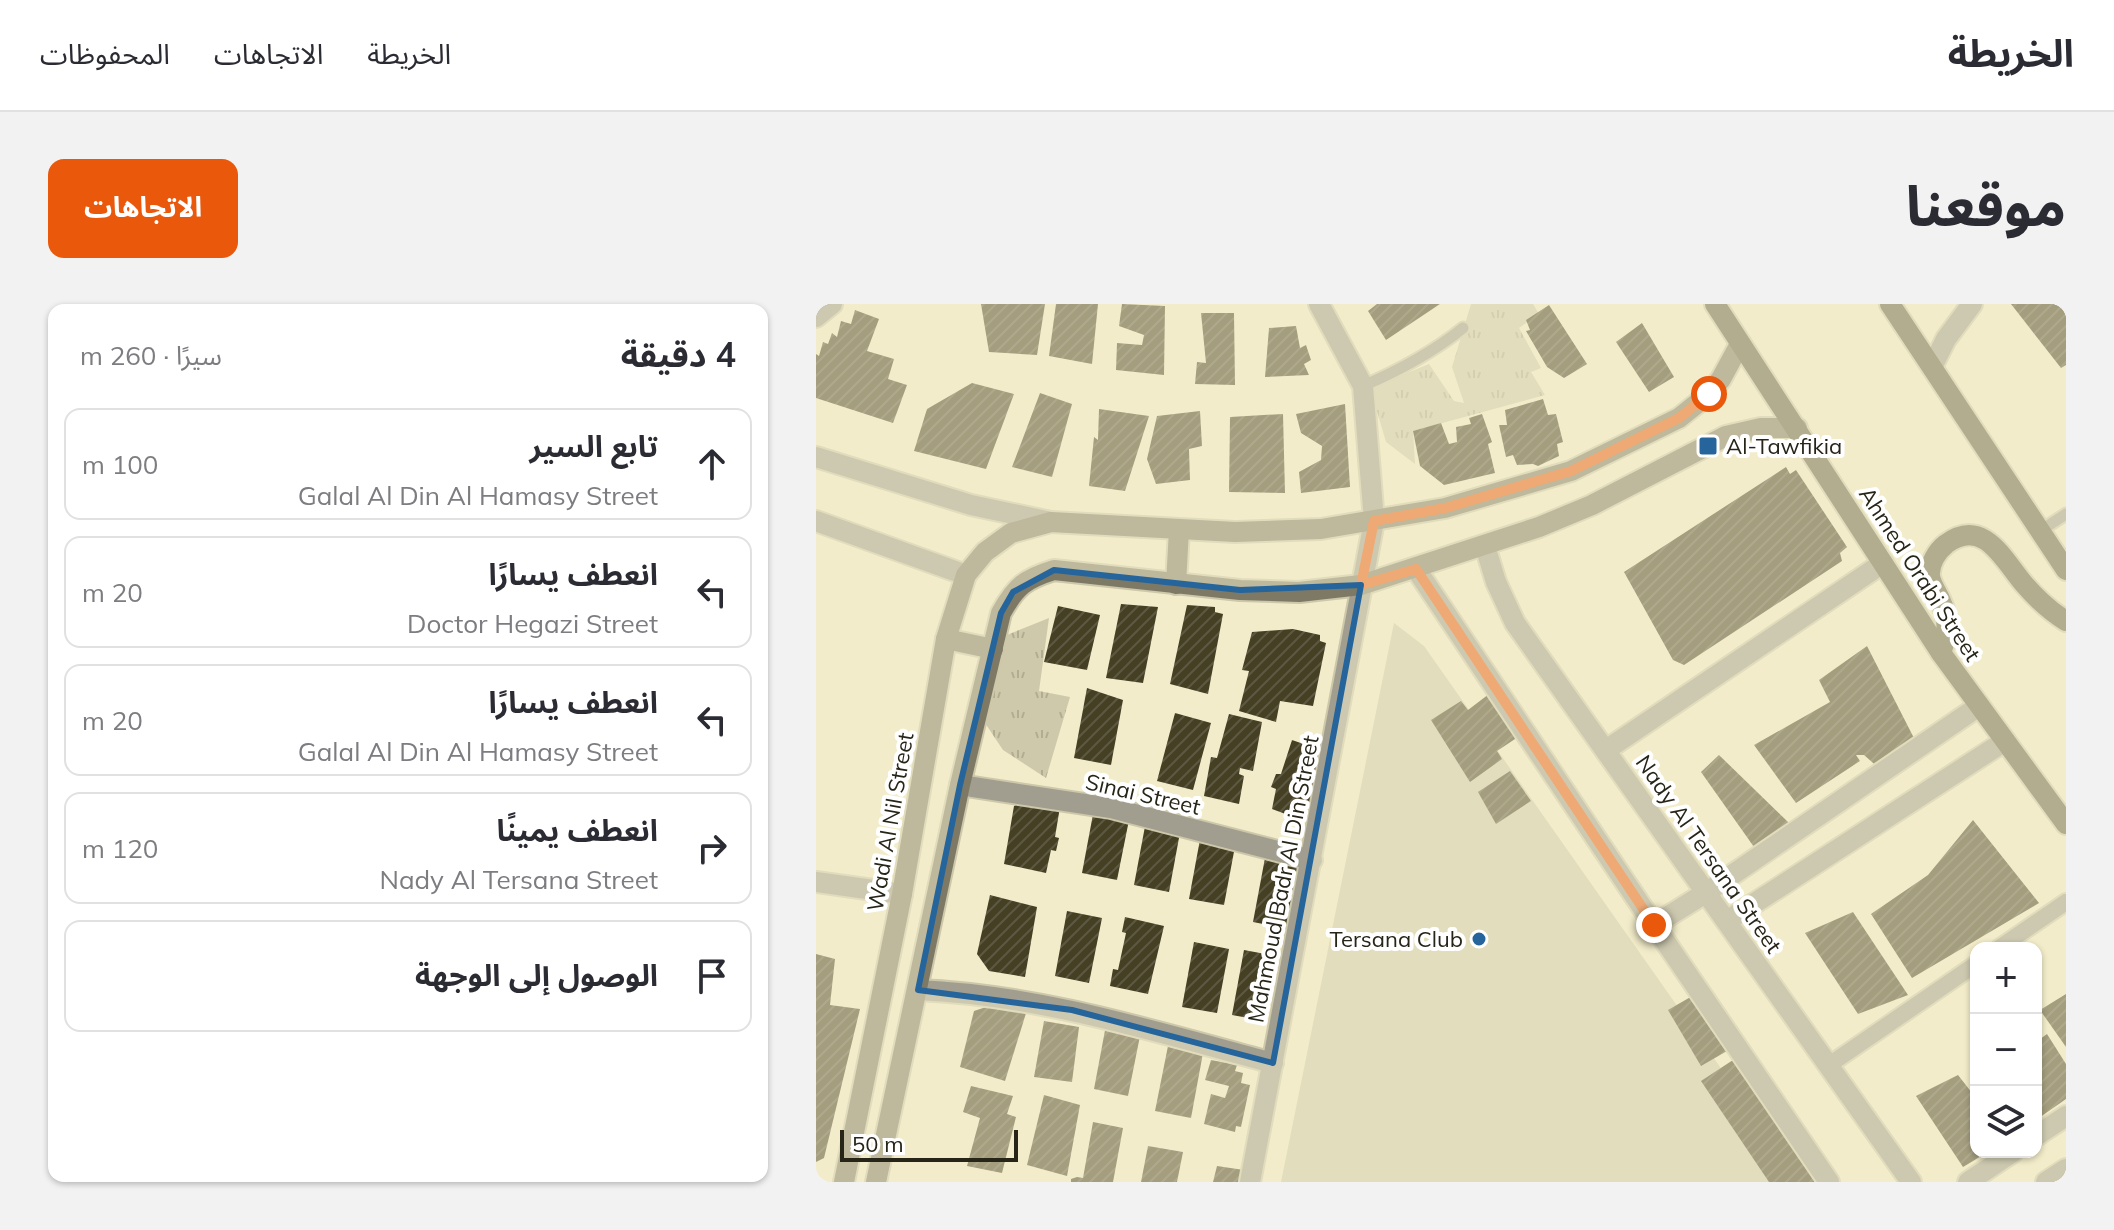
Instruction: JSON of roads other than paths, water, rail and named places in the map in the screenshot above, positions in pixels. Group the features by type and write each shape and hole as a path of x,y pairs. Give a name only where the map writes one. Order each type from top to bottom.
{"main road":[{"name":"Ahmed Orabi Street","path":"1715,304 1941,653 2066,824"},
{"path":"1890,304 2066,569"},
{"name":"Wadi Al Nil Street","path":"844,1182 902,894 946,639 966,575 985,552 1011,533 1051,522 1235,532 1321,529 1445,508 1571,471 1679,418 1695,407 1721,379 1740,344"},
{"path":"876,1182 960,785 1001,613 1013,592 1031,577 1054,570 1284,592 1361,585 1485,546 1592,505 1726,436 1761,428 1797,428"},
{"path":"1176,584 1179,530"},
{"path":"1941,653 1948,627 1946,614 1930,577 1931,566 1943,546 1964,537 1976,537 1996,547 2022,583 2066,621"},
{"path":"946,639 993,649"}],"street":[{"path":"816,317 832,304"},
{"path":"1319,304 1363,386"},
{"path":"1932,367 1946,339 1972,304"},
{"name":"Mahmoud Badr Al Din Street","path":"1250,1182 1374,521 1363,386"},
{"path":"816,457 971,505 1051,522"},
{"path":"816,521 966,575"},
{"name":"Nady Al Tersana Street","path":"1485,546 1496,582 1515,623 1911,1182"},
{"path":"1606,750 1883,563"},
{"path":"1416,569 1829,1182"},
{"path":"1654,925 1979,706"},
{"path":"1727,921 2005,741"},
{"name":"Sinai Street","path":"960,785 1111,808 1312,860"},
{"path":"816,882 902,894"},
{"path":"2008,942 2066,902"},
{"path":"1829,1065 1970,968"},
{"path":"918,990 966,992 1072,1010 1273,1063"},
{"path":"2042,1132 2066,1116"},
{"path":"1968,1182 2004,1158"},
{"path":"2046,1182 2066,1169"}],"lane":[{"path":"1363,386 1407,367 1439,348 1463,328"},
{"path":"2040,531 2066,514"}],"place":[{"name":"Al-Tawfikia","path":"1708,446"},
{"name":"Tersana Club","path":"1479,939"}]}
